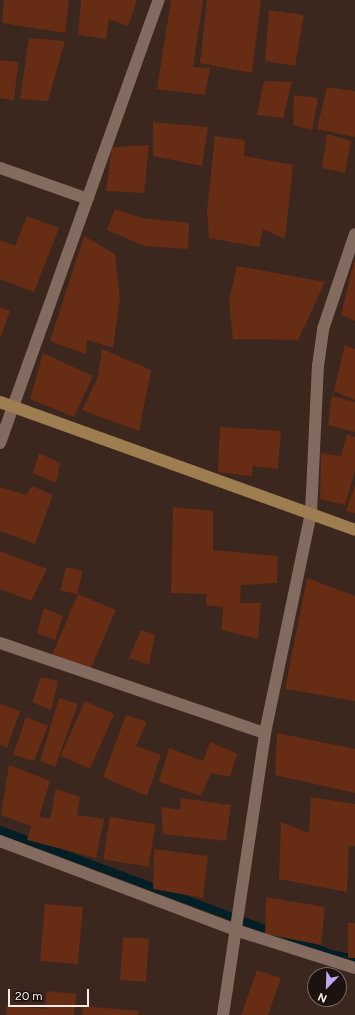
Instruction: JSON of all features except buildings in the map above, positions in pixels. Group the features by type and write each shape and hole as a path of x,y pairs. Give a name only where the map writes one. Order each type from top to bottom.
{"street":[{"path":"0,443 159,0"},
{"path":"0,168 88,199"},
{"path":"223,1015 265,732 311,513 318,366 323,329 355,234"},
{"path":"0,402 355,530"},
{"path":"0,643 265,732"},
{"path":"0,841 235,930 355,968"}],"waterway":[{"path":"0,830 335,955 355,959"}]}
